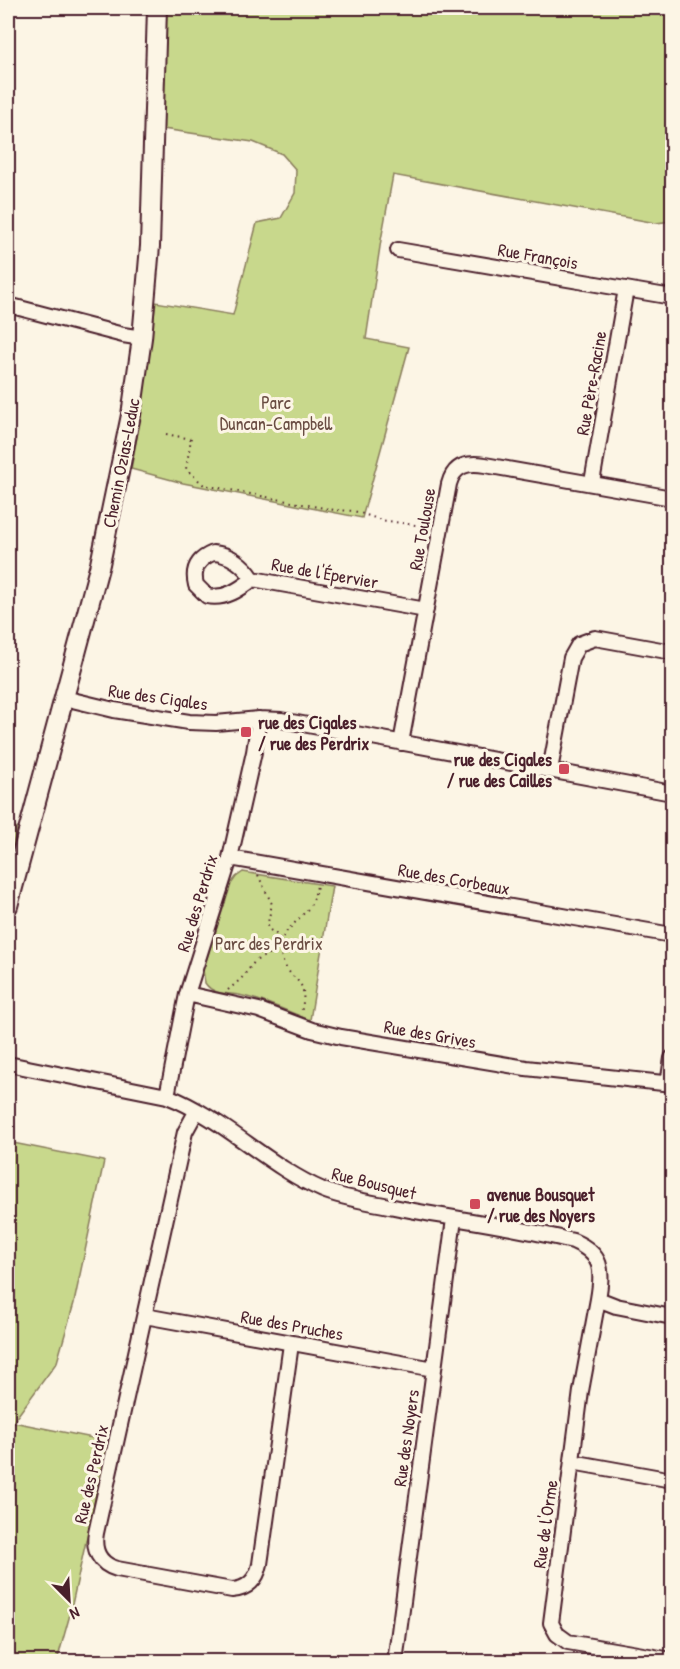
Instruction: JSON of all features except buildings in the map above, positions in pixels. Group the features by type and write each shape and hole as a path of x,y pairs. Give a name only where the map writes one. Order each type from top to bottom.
{"street":[{"name":"Chemin Ozias-Leduc","path":"8,906 100,564 131,415 142,338 150,246 157,8"},
{"name":"Rue François","path":"398,250 672,297"},
{"name":"Rue Père-Racine","path":"591,482 626,289"},
{"path":"8,305 142,338"},
{"name":"Rue Toulouse","path":"401,743 450,480 454,472 465,465 485,465 672,498"},
{"name":"Rue de l'Épervier","path":"254,579 426,610"},
{"path":"550,770 571,658 579,644 595,638 672,652"},
{"name":"Rue des Cigales","path":"64,698 114,710 189,722 280,720 672,793"},
{"name":"Rue des Perdrix","path":"167,1096 187,994 230,858 254,752 259,719"},
{"name":"Rue des Corbeaux","path":"230,858 672,935"},
{"name":"Rue des Grives","path":"187,994 259,1010 300,1026 340,1037 504,1065 670,1084"},
{"path":"670,1084 672,1058"},
{"name":"Rue Bousquet","path":"8,1064 167,1096 321,1189 454,1219 561,1238 585,1246 596,1257 600,1266 602,1276 598,1299"},
{"name":"Rue des Perdrix","path":"196,1112 185,1132 95,1541 97,1554 105,1564 113,1568 232,1590 245,1587 255,1578 260,1564 291,1344"},
{"name":"Rue des Noyers","path":"395,1662 454,1219"},
{"path":"598,1299 616,1306 672,1317"},
{"name":"Rue de l'Orme","path":"598,1299 581,1391 551,1623 555,1631 568,1642 672,1660"},
{"name":"Rue des Pruches","path":"145,1316 434,1369"},
{"path":"572,1462 672,1479"}],"path":[{"path":"166,434 191,439 186,469 204,485 354,512 381,520 441,529"},
{"path":"258,863 260,881 272,904 267,927 278,935 281,943 281,957 303,987 305,994 300,1026"},
{"path":"220,1001 255,961 273,952 281,943 286,931 313,901 319,874"}],"green space":[{"name":"Parc Duncan-Campbell","path":"166,8 672,8 672,221 656,223 393,175 366,339 409,347 362,518 183,483 131,469 156,302 233,315 257,223 281,218 295,193 296,170 282,154 253,142 163,129"},
{"path":"8,824 17,828 8,867"},
{"name":"Parc des Perdrix","path":"243,872 332,886 310,1020 257,1000 216,992 205,983 203,970 231,884"},
{"path":"8,1142 104,1161 74,1303 57,1362 13,1422 108,1441 69,1618 57,1661 8,1661"}],"place":[{"name":"rue des Cigales / rue des Perdrix","path":"246,732"},
{"name":"rue des Cigales / rue des Cailles","path":"564,769"},
{"name":"avenue Bousquet / rue des Noyers","path":"475,1204"}]}
